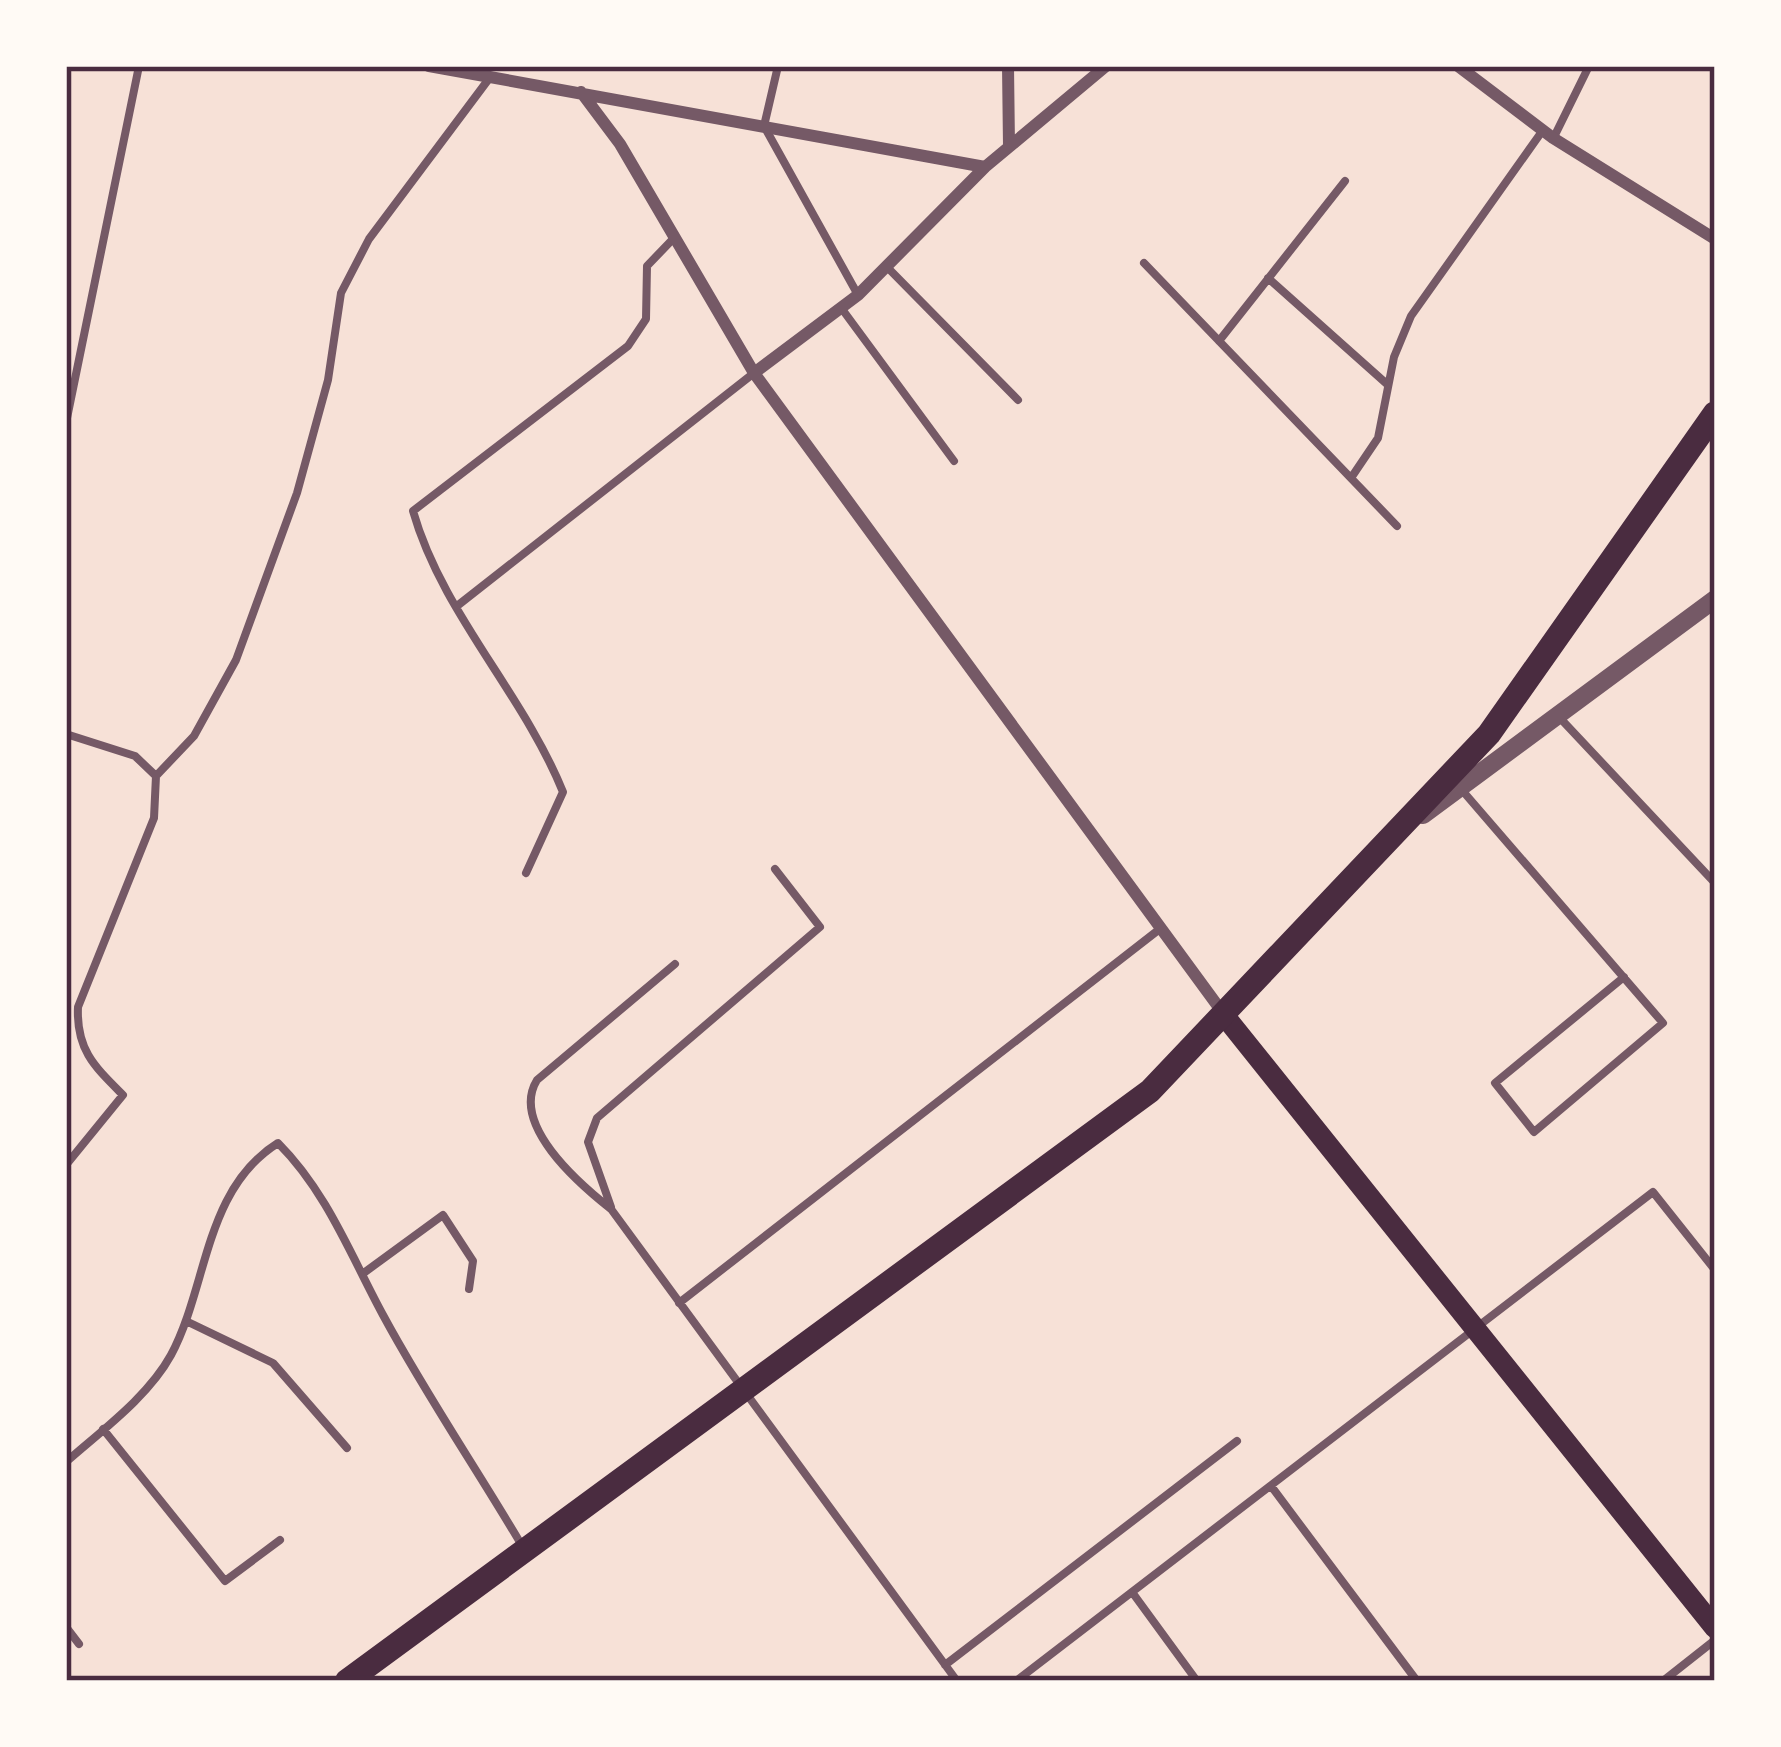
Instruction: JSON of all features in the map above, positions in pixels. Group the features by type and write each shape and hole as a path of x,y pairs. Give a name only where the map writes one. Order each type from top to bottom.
{"main road":[{"path":"347,1681 1150,1091 1489,734 1715,413"},
{"path":"1223,1013 1715,1628"}],"street":[{"path":"429,66 985,167"},
{"path":"1008,66 1009,146"},
{"path":"754,374 857,295 985,167 1106,66"},
{"path":"1458,66 1548,134 1715,239"},
{"path":"581,92 620,144 754,374 1223,1013"},
{"path":"1385,843 1715,599"}],"lane":[{"path":"66,423 139,66"},
{"path":"778,66 764,126 857,295"},
{"path":"1351,478 1378,438 1388,385 1411,316 1548,134 1589,66"},
{"path":"66,1165 124,1095 86,1058 76,1033 78,1007 154,818 156,776 194,736 236,660 297,493 328,380 341,293 369,239 491,76"},
{"path":"1219,340 1345,181"},
{"path":"526,873 563,791 547,751 426,556 413,511 628,346 646,319 646,266 672,240"},
{"path":"1144,262 1397,526"},
{"path":"886,266 1018,400"},
{"path":"1268,278 1388,385"},
{"path":"841,307 954,461"},
{"path":"457,606 754,374"},
{"path":"1558,716 1715,883"},
{"path":"66,734 135,756 156,776"},
{"path":"1460,788 1624,977 1663,1023 1534,1132 1495,1083 1624,977"},
{"path":"611,1209 588,1142 597,1118 820,927 775,868"},
{"path":"679,1303 1161,928"},
{"path":"675,964 537,1080 528,1094 530,1118 562,1161 611,1209 957,1681"},
{"path":"66,1462 169,1360 196,1299 210,1232 262,1154 278,1144 298,1163 365,1272 381,1311 525,1550"},
{"path":"1016,1681 1654,1192 1715,1270"},
{"path":"365,1272 443,1215 473,1261 469,1289"},
{"path":"186,1321 273,1364 347,1448"},
{"path":"103,1429 225,1581 280,1540"},
{"path":"945,1665 1237,1441"},
{"path":"1271,1486 1418,1681"},
{"path":"1132,1592 1197,1681"},
{"path":"66,1627 79,1644"},
{"path":"1663,1681 1715,1640"}]}
